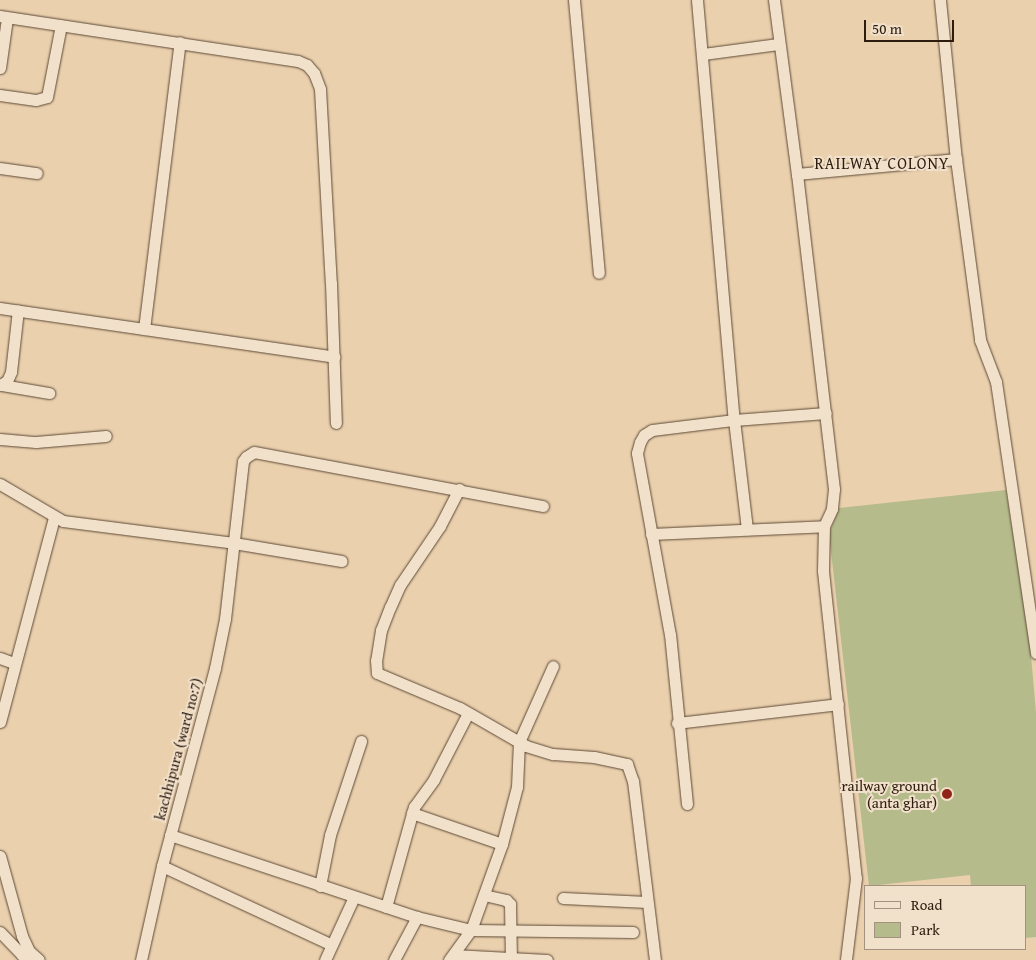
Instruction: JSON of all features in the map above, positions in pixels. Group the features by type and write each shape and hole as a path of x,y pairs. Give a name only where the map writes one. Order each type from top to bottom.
{"street":[{"path":"574,0 600,273"},
{"path":"697,0 734,420 747,529"},
{"path":"774,0 778,44 797,174 834,489 832,509 824,526 823,571 856,878 846,960"},
{"path":"940,0 956,159 980,340 996,382 1036,652"},
{"path":"0,68 4,17 180,42 298,61 307,65 318,80 321,99 336,423"},
{"path":"0,95 36,100 47,97 61,25"},
{"path":"144,329 180,42"},
{"path":"703,54 778,44"},
{"path":"797,174 956,159"},
{"path":"0,168 37,173"},
{"path":"0,308 334,357"},
{"path":"1,385 7,381 11,372 18,310"},
{"path":"1,385 49,393"},
{"path":"687,804 677,723 670,635 637,453 640,442 644,435 652,430 734,420 826,413"},
{"path":"0,439 36,442 106,436"},
{"name":"kachhipura (ward no:7)","path":"141,960 162,866 215,668 225,619 243,461 254,452 543,506"},
{"path":"0,484 54,518 62,521 234,544 341,562"},
{"path":"459,489 440,526 400,585 381,630 377,673 468,713 519,742 553,754 594,757 627,764 633,781 655,960"},
{"path":"0,722 14,663 54,518"},
{"path":"651,534 824,526"},
{"path":"0,658 14,663"},
{"path":"451,957 471,930 502,844 517,787 519,742 552,666"},
{"path":"677,723 838,704"},
{"path":"386,907 412,813 420,796 434,779 468,713"},
{"path":"320,886 330,835 361,741"},
{"path":"412,813 502,844"},
{"path":"170,835 417,917 471,930 633,932"},
{"path":"0,856 22,936 29,951 38,960"},
{"path":"162,866 332,945"},
{"path":"484,895 506,900 510,904 512,930 511,959"},
{"path":"325,960 354,897"},
{"path":"563,898 647,902"},
{"path":"394,960 417,917"},
{"path":"0,932 25,958 38,960"},
{"path":"451,957 547,960"}],"green space":[{"name":"railway ground (anta ghar)","path":"1006,490 1030,644 1036,713 1036,937 1026,938 1026,885 971,885 970,875 869,885 829,534 839,508"}],"place":[{"name":"railway ground (anta ghar)","path":"947,794"}],"district":[{"name":"RAILWAY COLONY","path":"882,163"}]}
